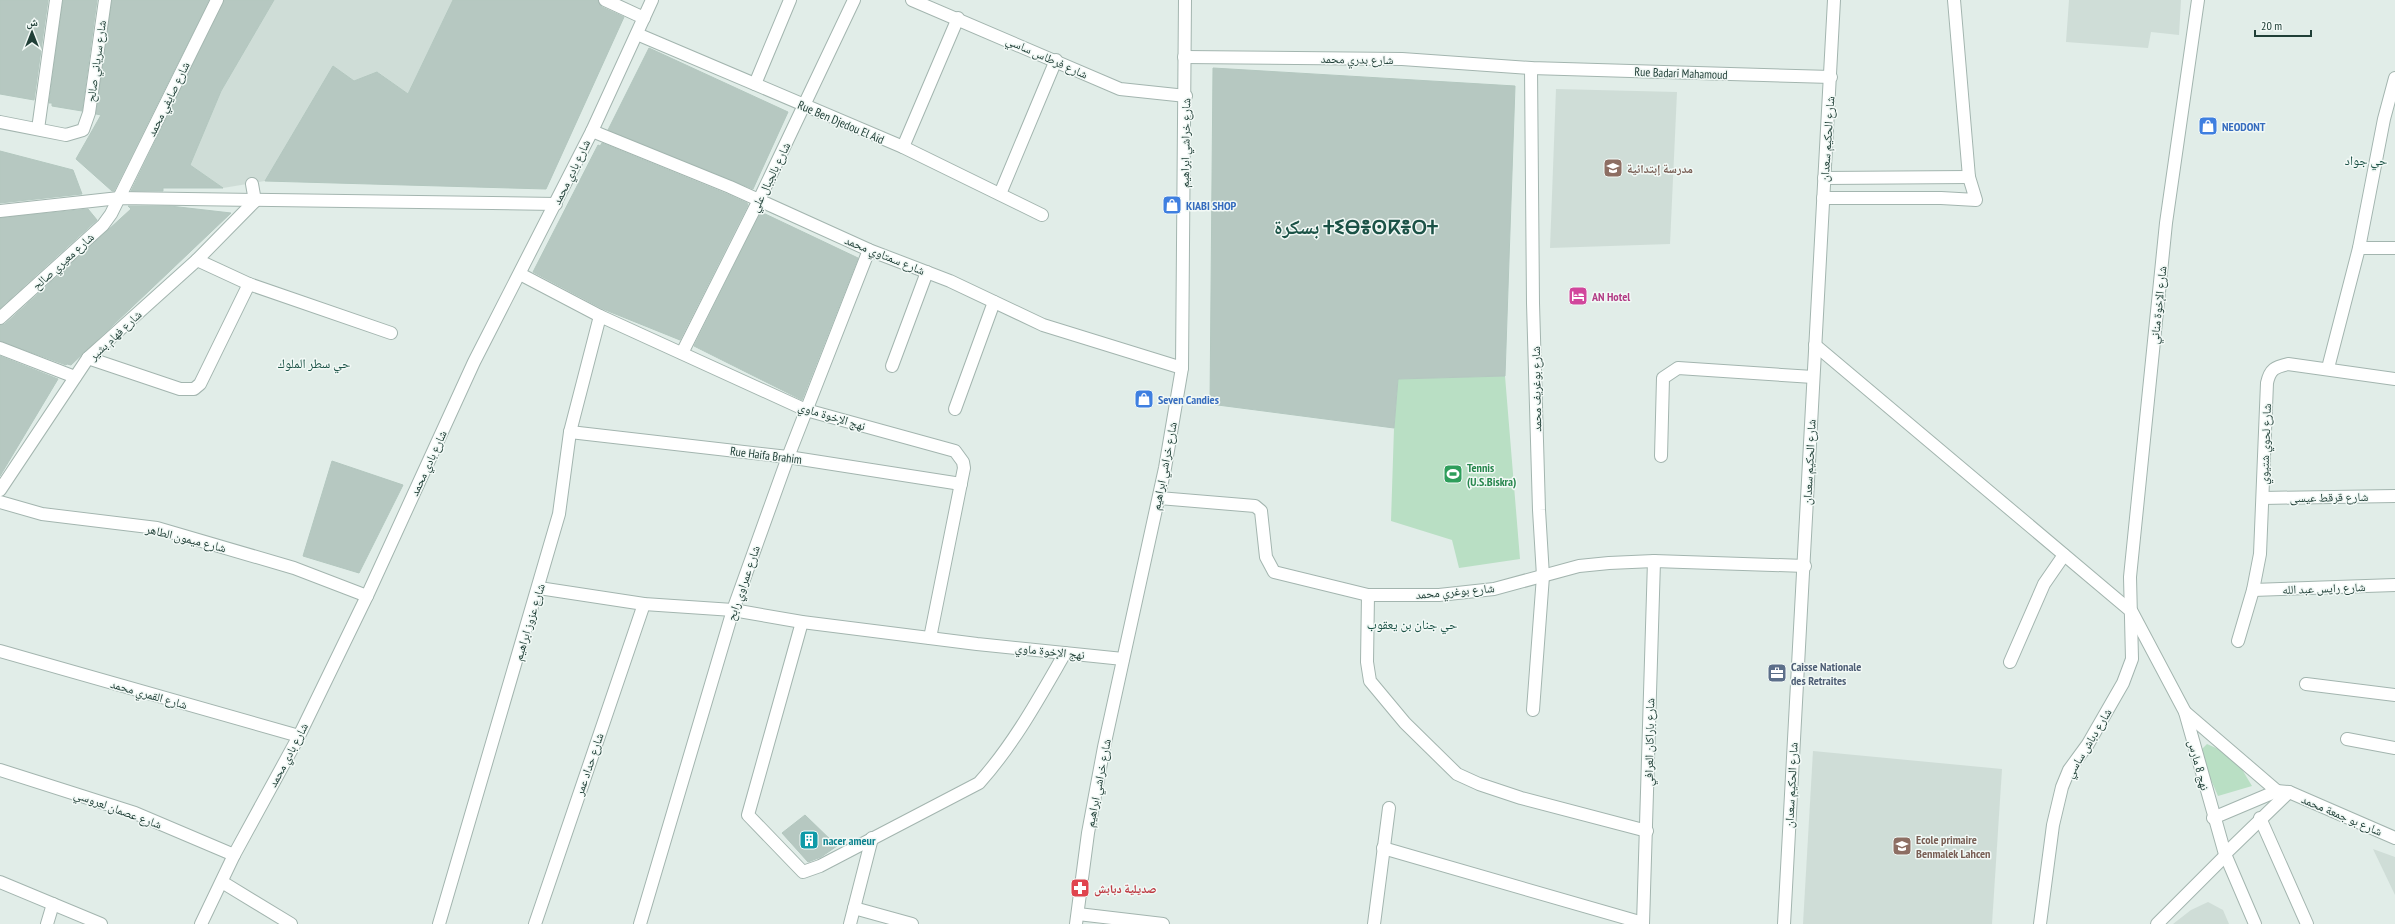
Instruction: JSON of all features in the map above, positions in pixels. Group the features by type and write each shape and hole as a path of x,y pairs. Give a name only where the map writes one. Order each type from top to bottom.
{"street":[{"path":"0,122 38,129 56,0"},
{"name":"شارع سرياني صالح","path":"38,129 57,134 74,134 83,130 87,121 105,0"},
{"name":"شارع صايفي محمد","path":"119,198 217,0"},
{"path":"606,0 644,18"},
{"name":"شارع بادي محمد","path":"201,924 234,855 299,736 367,596 474,362 592,131 652,0"},
{"path":"755,84 790,0"},
{"name":"شارع بالجبال علي","path":"682,353 759,200 854,0"},
{"name":"شارع فرطاس ساسي","path":"912,0 1056,60 1120,90 1186,96"},
{"name":"شارع خراشي ابراهيم","path":"1077,919 1088,833 1123,659 1159,498 1182,368 1186,96 1184,57 1185,0"},
{"name":"شارع الحكيم سعدان","path":"1784,924 1805,566 1813,377 1831,77 1834,0"},
{"path":"1823,198 1941,198 1976,200 1969,177 1954,0"},
{"name":"شارع الإخوة مناني","path":"2132,612 2130,577 2166,223 2198,0"},
{"path":"903,148 958,18"},
{"name":"Rue Ben Djedou El Aid","path":"637,34 755,84 804,107 903,148 1042,215"},
{"name":"شارع بدري محمد","path":"1184,57 1402,59 1530,68"},
{"path":"1000,194 1056,60"},
{"name":"Rue Badari Mahamoud","path":"1530,68 1831,77"},
{"name":"شارع بوغريف محمد","path":"1530,68 1535,375 1539,510 1543,576 1533,710"},
{"path":"2328,368 2359,248 2389,119 2395,78"},
{"name":"شارع سمتاوي محمد","path":"592,131 759,200 869,250 926,272 1044,325 1182,368"},
{"path":"1824,178 1969,177"},
{"path":"252,184 255,201"},
{"path":"0,210 119,198 556,204"},
{"name":"شارع معيري صالح","path":"0,318 103,225 119,198"},
{"name":"شارع فهام بشير","path":"0,490 88,358 197,260 255,201"},
{"path":"2359,248 2395,248"},
{"name":"شارع عمراوي رابح","path":"640,924 733,610 788,457 869,250"},
{"path":"197,260 250,284 391,333"},
{"path":"892,366 926,272"},
{"name":"نهج الإخوة ماوي","path":"520,274 600,316 806,410 955,452 963,462 964,468 930,638"},
{"path":"88,358 180,389 194,389 200,384 250,284"},
{"path":"955,409 994,302"},
{"name":"شارع عزوز ابراهيم","path":"440,924 560,514 570,432 600,316"},
{"path":"1815,345 2132,612"},
{"path":"0,348 75,377"},
{"name":"شارع لحوي شتيوي","path":"2238,641 2253,590 2260,554 2267,383 2270,373 2274,368 2288,364 2328,368 2395,379"},
{"path":"1661,456 1663,378 1669,372 1678,368 1813,377"},
{"name":"Rue Haifa Brahim","path":"570,432 788,457 961,484"},
{"name":"شارع قرقط عيسى","path":"2263,498 2395,496"},
{"name":"شارع بوغري محمد","path":"1159,498 1255,506 1261,511 1266,557 1274,572 1368,595 1447,594 1494,589 1579,566 1654,561 1805,566"},
{"name":"شارع ميمون الطاهر","path":"0,502 42,514 157,528 294,568 367,596"},
{"path":"2010,662 2044,584 2064,555"},
{"name":"شارع باراكان العرافي","path":"1643,923 1647,831 1654,561"},
{"name":"شارع رايس عبد الله","path":"2253,590 2395,585"},
{"name":"نهج الإخوة ماوي","path":"539,588 644,604 733,610 802,622 930,638 1123,659"},
{"path":"1368,595 1367,662 1370,681 1405,723 1457,774 1479,784 1521,798 1647,831"},
{"name":"شارع حداد عمر","path":"535,924 644,604"},
{"name":"نهج 8 مارس","path":"2132,612 2185,712 2213,818 2225,855 2255,924"},
{"name":"شارع دباش ساسي","path":"2040,924 2058,802 2069,770 2088,744 2129,670 2132,660 2132,612"},
{"path":"802,622 748,815 803,872 820,866 980,783 996,764 1018,733 1065,653"},
{"name":"شارع القمري محمد","path":"0,651 299,736"},
{"path":"2306,684 2395,695"},
{"path":"2185,712 2277,791 2213,818"},
{"path":"2347,739 2395,748"},
{"name":"شارع عصمان لعروسي","path":"0,770 135,813 234,855"},
{"name":"شارع بو جمعة محمد","path":"2277,791 2289,792 2395,838"},
{"path":"2157,924 2260,818 2289,792"},
{"path":"1374,924 1389,808"},
{"path":"2260,818 2307,924"},
{"path":"850,924 872,838"},
{"path":"1383,848 1643,923"},
{"path":"0,882 101,924"},
{"path":"222,882 291,924"},
{"path":"47,924 53,904"},
{"path":"854,908 912,924"},
{"path":"1077,919 1163,924"}],"shaded area":[{"path":"274,0 453,0 408,94 378,72 354,81 333,66 265,181 223,188 190,165 221,91"},
{"path":"2069,0 2181,0 2179,35 2151,32 2148,48 2066,42"},
{"name":"مدرسة إبتدائية","path":"1556,89 1677,92 1670,244 1550,248"},
{"name":"Ecole primaire Benmalek Lahcen","path":"1813,751 2002,769 1992,924 1803,924"},
{"path":"2373,849 2395,857 2395,895"},
{"path":"2208,902 2223,910 2229,924 2173,924 2191,910"}],"green space":[{"name":"Tennis (U.S.Biskra)","path":"1505,376 1520,559 1459,568 1452,540 1391,521 1394,428 1398,379"},
{"path":"2207,744 2234,756 2252,786 2218,796 2199,752"}],"building":[{"path":"0,0 48,0 34,100 0,94"},
{"path":"63,0 97,0 82,111 52,106 52,103 49,103"},
{"path":"112,0 209,0 114,191 112,191 76,159 101,115 96,114"},
{"path":"224,0 274,0 221,91 190,165 223,188 163,188 163,191 131,191"},
{"path":"453,0 598,0 602,7 624,17 546,189 265,181 333,66 354,81 377,72 408,94"},
{"path":"649,48 788,112 753,189 608,130"},
{"path":"1213,68 1515,86 1505,376 1398,379 1394,428 1210,404"},
{"path":"602,143 727,194 747,203 748,205 680,340 603,309 533,272 598,145 600,146"},
{"path":"0,151 73,170 82,194 0,203"},
{"path":"128,206 170,206 231,213 71,365 66,365 0,341 0,325 5,324 131,209"},
{"path":"88,209 97,220 0,308 0,218"},
{"path":"761,212 858,258 802,400 694,346"},
{"path":"0,356 58,379 0,476"},
{"path":"332,461 403,485 359,573 303,556"},
{"name":"nacer ameur","path":"805,815 837,846 821,857 808,862 782,833"}],"place":[{"name":"NEODONT","path":"2208,126"},
{"name":"مدرسة إبتدائية","path":"1613,168"},
{"name":"KIABI SHOP","path":"1172,205"},
{"name":"AN Hotel","path":"1578,296"},
{"name":"Seven Candies","path":"1144,399"},
{"name":"Tennis (U.S.Biskra)","path":"1453,474"},
{"name":"Caisse Nationale des Retraites","path":"1777,673"},
{"name":"nacer ameur","path":"809,840"},
{"name":"Ecole primaire Benmalek Lahcen","path":"1902,846"},
{"name":"صديلية دبابش","path":"1080,888"}],"district":[{"name":"حي جواد","path":"2366,160"},
{"name":"بسكرة ⵜⵉⴱⴻⵙⴽⴻⵔⵜ","path":"1356,227"},
{"name":"حي سطر الملوك","path":"314,363"},
{"name":"حي جنان بن يعقوب","path":"1412,624"}]}
